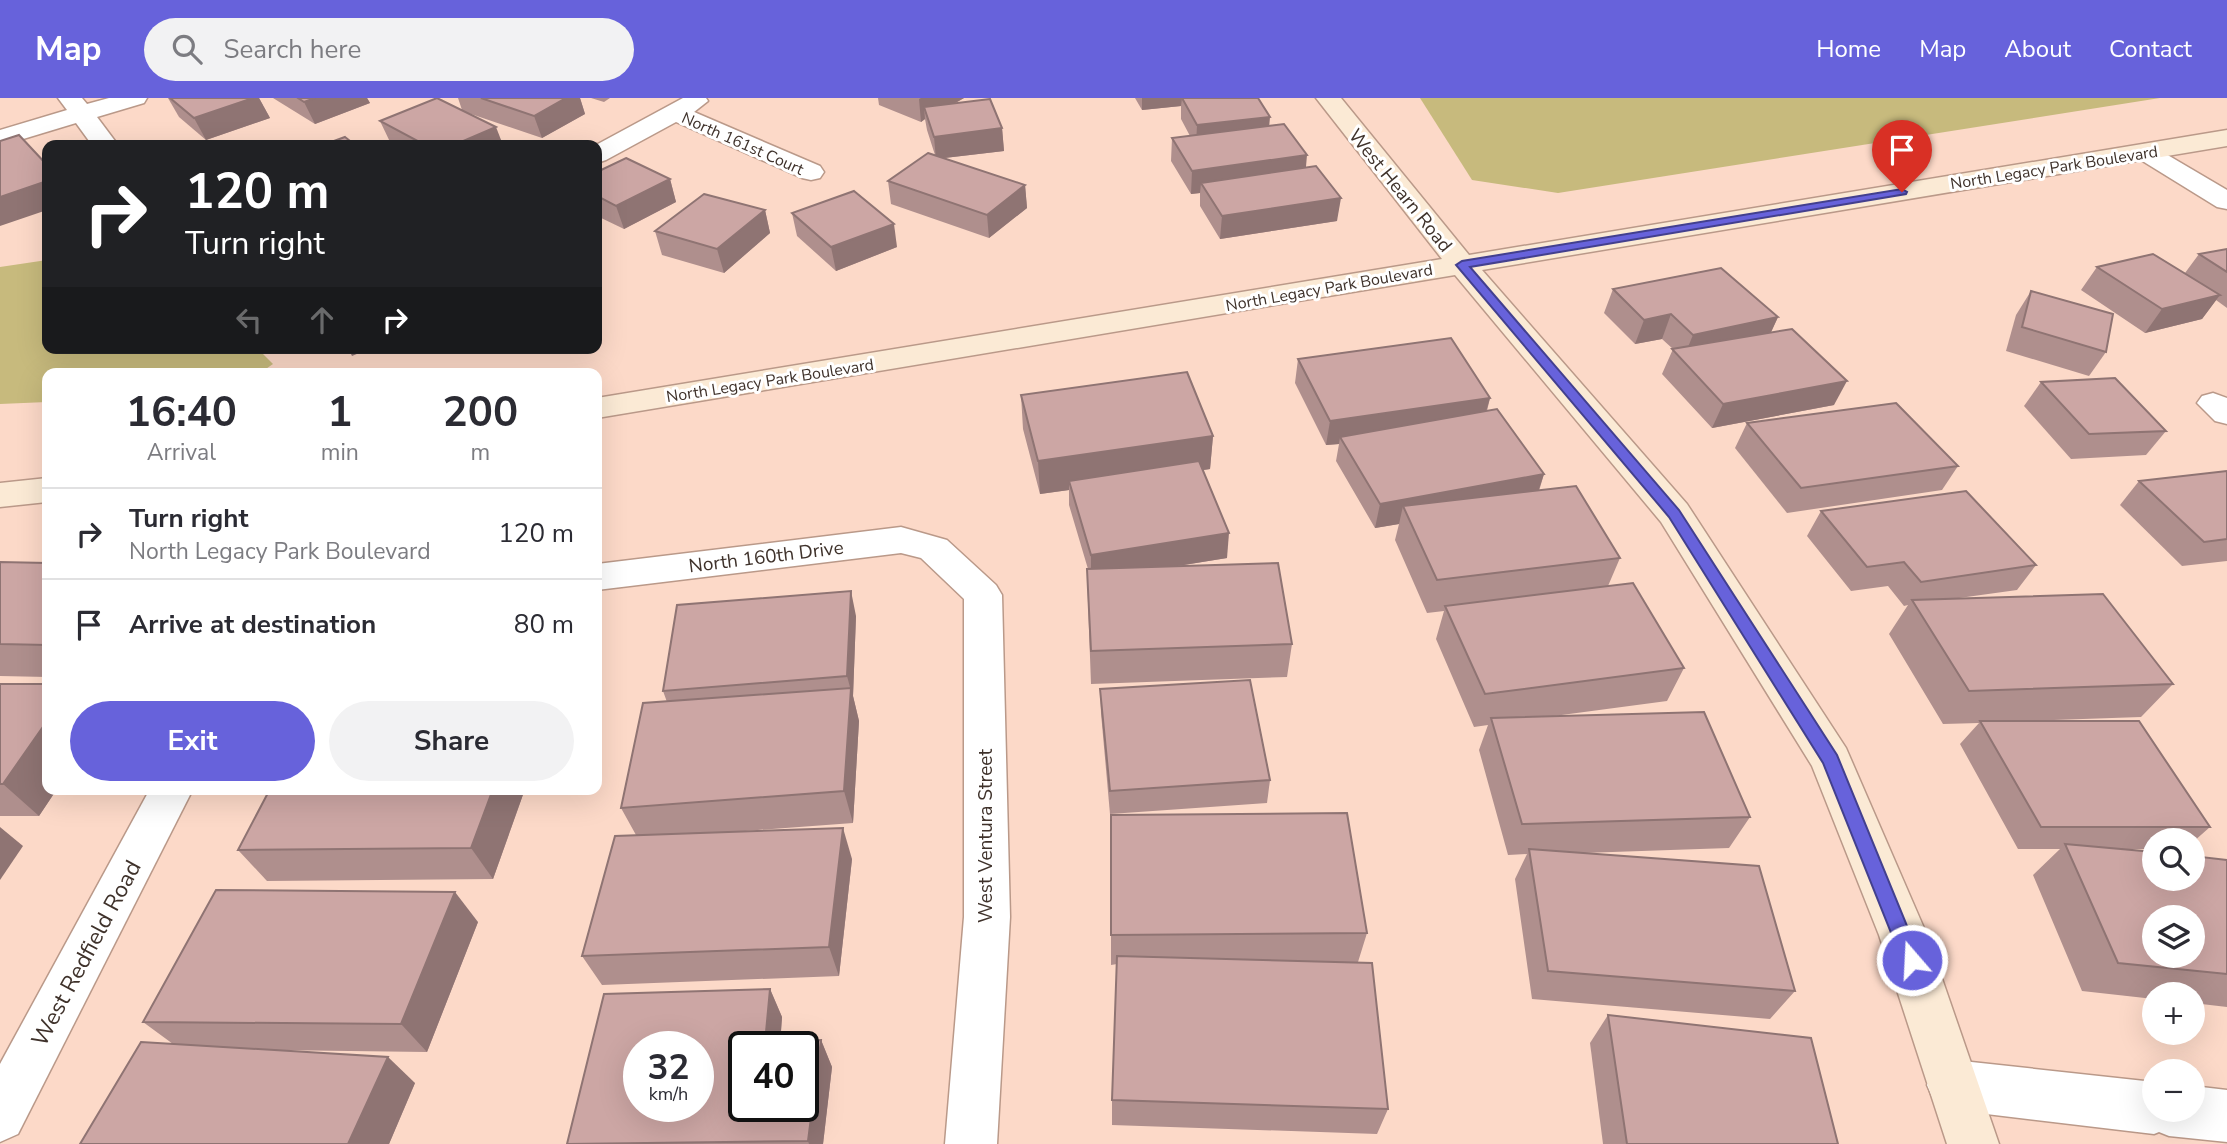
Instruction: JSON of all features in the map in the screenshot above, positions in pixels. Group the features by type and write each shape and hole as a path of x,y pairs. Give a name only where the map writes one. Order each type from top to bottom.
{"street":[{"path":"0,138 75,106 135,98"},
{"path":"602,152 701,98"},
{"name":"West Hearn Road","path":"1328,98 1462,265 1674,513 1830,760 1903,935 1973,1144"},
{"path":"75,106 101,140"},
{"name":"North 161st Court","path":"676,113 811,172"},
{"name":"North Legacy Park Boulevard","path":"602,407 2227,138"},
{"path":"2145,152 2227,201"},
{"path":"0,495 42,491"},
{"name":"North 160th Drive","path":"602,576 901,540 934,549"},
{"name":"West Ventura Street","path":"934,549 983,595 987,917 971,1144"},
{"name":"West Redfield Road","path":"0,1116 169,795"},
{"path":"1953,1085 2142,1107"},
{"path":"2205,1114 2227,1116"}],"shaded area":[{"path":"1420,98 2160,98 1558,193 1472,180"},
{"path":"42,261 42,354 263,354 273,364 267,368 42,368 42,402 0,404 0,267"}],"building":[{"path":"170,98 253,98 194,118"},
{"path":"298,98 315,98 304,102"},
{"path":"437,98 496,127 466,140 416,140 380,121"},
{"path":"481,98 566,98 534,116"},
{"path":"1182,98 1258,98 1270,117 1197,125"},
{"path":"990,99 1002,128 934,137 924,107"},
{"path":"1284,124 1307,155 1192,171 1172,138"},
{"path":"19,135 42,160 42,183 0,197 0,141"},
{"path":"928,153 1025,185 987,215 888,181"},
{"path":"626,158 670,179 616,206 602,199 602,170"},
{"path":"1316,166 1341,198 1222,216 1201,183"},
{"path":"854,191 894,224 831,247 792,213"},
{"path":"704,194 765,210 717,249 655,231"},
{"path":"2227,249 2227,272 2199,254"},
{"path":"2153,254 2220,295 2162,309 2097,267"},
{"path":"1721,268 1778,317 1693,335 1671,314 1644,320 1613,289"},
{"path":"2031,291 2113,314 2106,352 2022,327"},
{"path":"1792,329 1847,381 1723,404 1672,349"},
{"path":"1451,338 1490,398 1330,421 1298,359"},
{"path":"1187,372 1213,436 1038,461 1021,395"},
{"path":"2115,378 2166,431 2089,434 2041,382"},
{"path":"1896,403 1958,466 1801,488 1747,423"},
{"path":"1497,409 1544,474 1380,504 1340,437"},
{"path":"1199,461 1229,533 1091,555 1069,481"},
{"path":"2227,471 2227,539 2204,542 2139,481"},
{"path":"1576,486 1620,558 1437,580 1403,506"},
{"path":"1966,491 2036,565 1921,582 1904,562 1867,567 1821,511"},
{"path":"0,562 42,563 42,645 0,644"},
{"path":"1278,563 1292,644 1091,651 1087,569"},
{"path":"1633,583 1684,668 1485,694 1445,606"},
{"path":"851,591 847,676 663,691 677,605"},
{"path":"2103,594 2173,684 1969,691 1912,600"},
{"path":"1250,680 1270,780 1110,791 1100,689"},
{"path":"0,684 42,684 42,728 3,784 0,784"},
{"path":"851,688 844,791 621,808 643,703"},
{"path":"1704,712 1750,817 1522,824 1491,718"},
{"path":"1980,721 2139,721 2210,827 2041,827"},
{"path":"267,795 491,795 471,848 238,850"},
{"path":"1347,813 1367,933 1111,935 1111,815"},
{"path":"843,828 829,947 582,956 615,836"},
{"path":"2065,844 2142,851 2142,891 2205,891 2205,857 2227,860 2227,974 2168,968 2205,968 2205,905 2142,905 2142,965 2118,963"},
{"path":"1529,849 1759,866 1795,991 1548,971"},
{"path":"216,890 455,892 401,1024 143,1022"},
{"path":"1117,956 1372,963 1388,1109 1112,1100"},
{"path":"770,989 766,1031 728,1031 728,1122 810,1122 808,1141 567,1144 604,994"},
{"path":"1608,1015 1811,1038 1838,1144 1627,1144"},
{"path":"141,1042 388,1057 348,1144 80,1144"}],"route":[{"path":"1902,192 1462,265 1674,513 1830,760 1912,960"}]}
